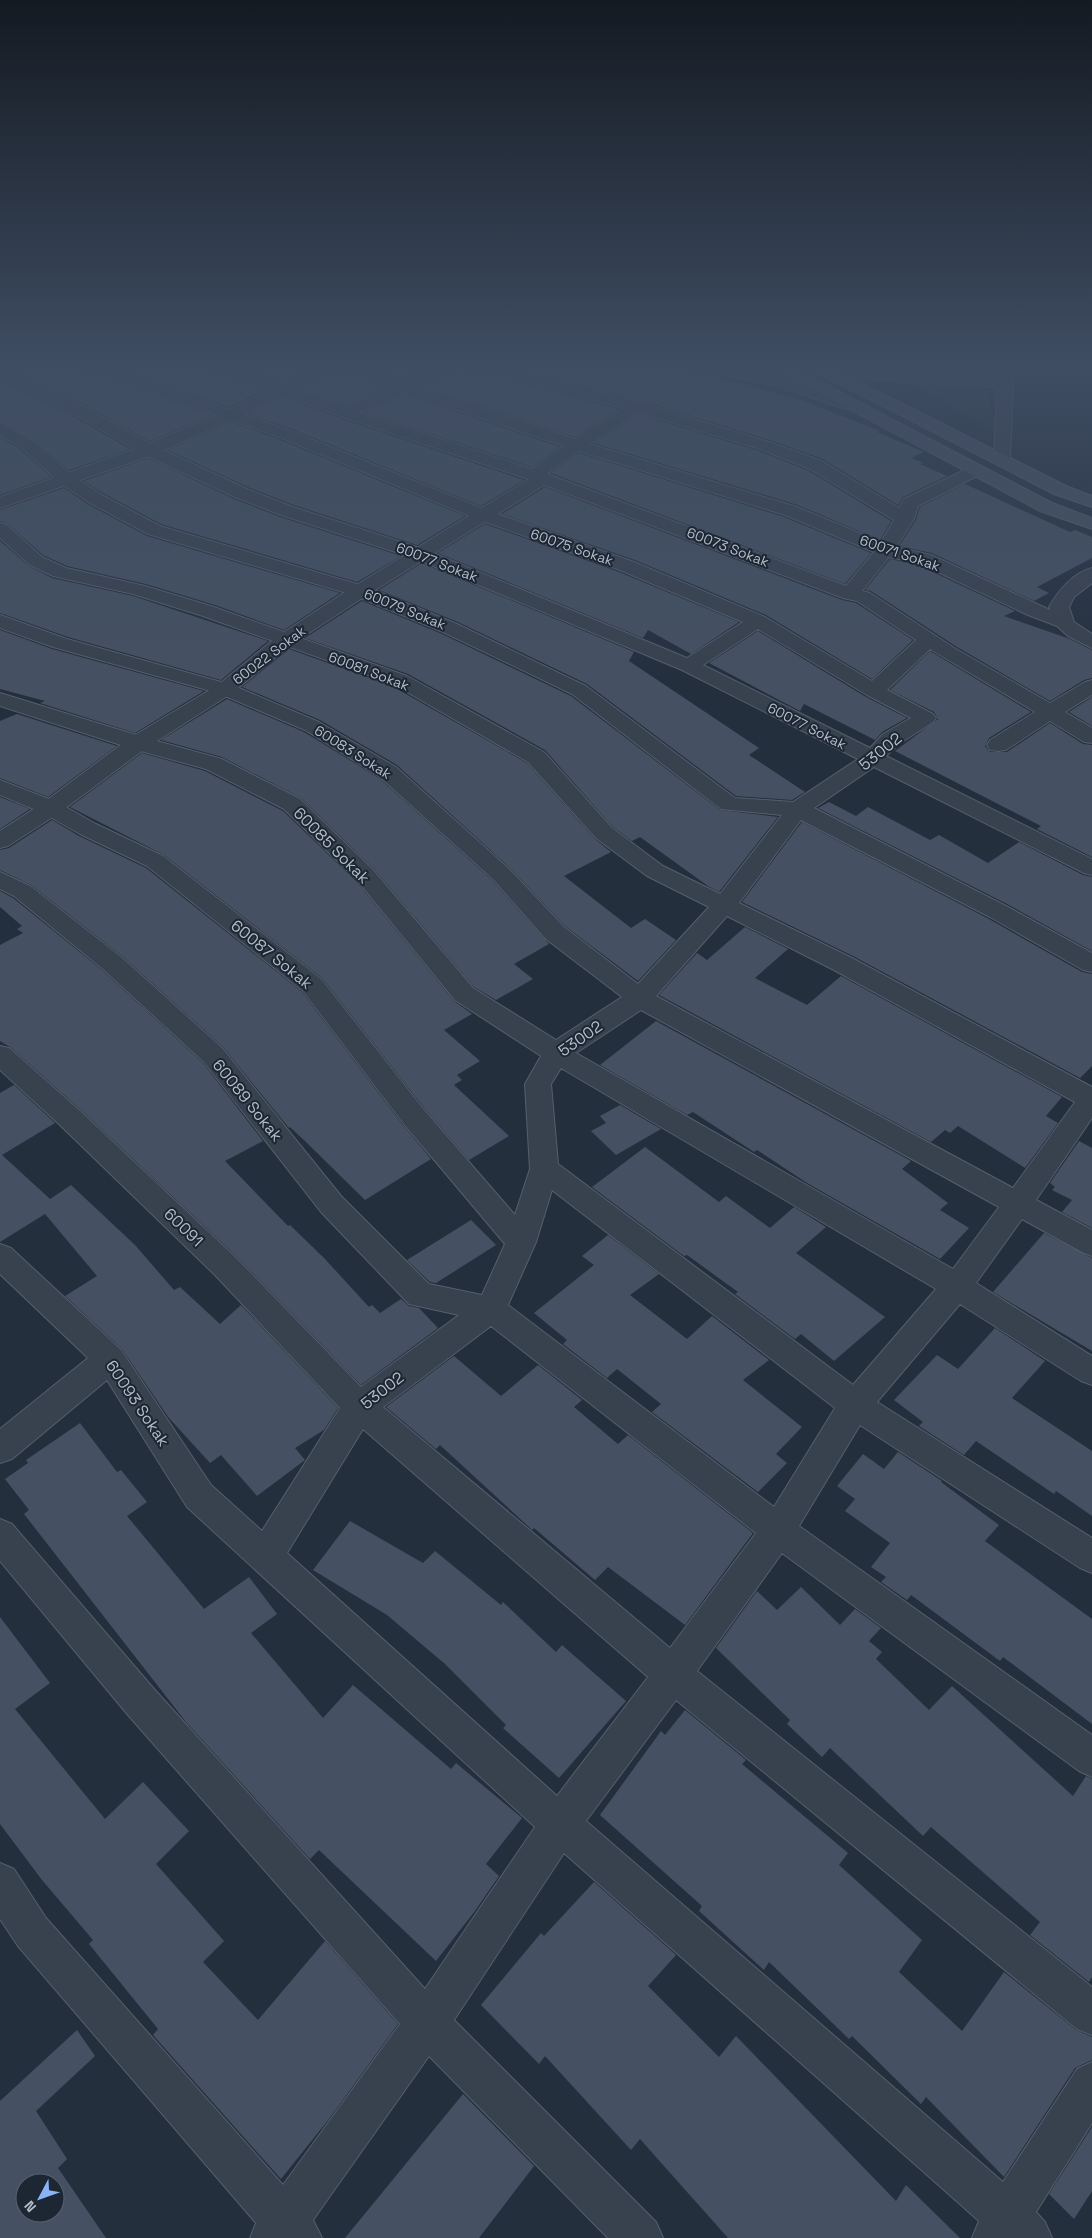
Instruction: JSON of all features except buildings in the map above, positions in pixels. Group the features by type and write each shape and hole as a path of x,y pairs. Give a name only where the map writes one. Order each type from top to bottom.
{"main road":[{"path":"969,467 1046,507 1092,524"},
{"path":"1018,467 1060,490 1092,502"}],"street":[{"name":"60079 Sokak","path":"53,467 66,479 96,499 154,530 360,591 450,628 579,690 728,804 798,809"},
{"path":"0,502 99,467"},
{"name":"60077 Sokak","path":"185,467 241,494 287,511 420,554 689,666 1092,868"},
{"name":"60075 Sokak","path":"367,467 483,515 627,566 758,621 874,691"},
{"name":"60073 Sokak","path":"512,467 850,594 863,597 928,640 1092,737"},
{"name":"60022 Sokak","path":"0,841 51,808 138,743 225,689 285,640 483,515 548,467"},
{"name":"60071 Sokak","path":"652,467 791,511 884,550 924,559 1035,612 1062,621 1070,630 1092,642"},
{"path":"820,467 906,518"},
{"path":"850,594 906,518 910,503 974,470"},
{"name":"60081 Sokak","path":"0,528 36,561 60,572 147,592 207,611 400,680 536,757 604,832 655,871 844,964 1092,1098"},
{"path":"1062,621 1059,607 1066,594 1092,574"},
{"name":"60083 Sokak","path":"0,621 60,643 225,689 312,726 388,772 501,874 554,933 640,998 1092,1244"},
{"path":"689,666 758,621"},
{"path":"874,691 928,640"},
{"path":"998,745 1092,686"},
{"name":"53002","path":"265,1558 359,1406 491,1309 521,1242 544,1169 538,1084 556,1053 640,998 725,904 798,809 872,759 891,739 926,718 874,691"},
{"name":"60085 Sokak","path":"0,699 138,743 214,764 292,804 365,875 464,994 556,1053 957,1286 1092,1372"},
{"name":"60087 Sokak","path":"0,786 51,808 88,829 155,861 312,985 414,1117 521,1242"},
{"path":"798,809 998,912 1092,964"},
{"name":"60089 Sokak","path":"0,878 22,891 112,963 213,1055 331,1204 420,1295 491,1309"},
{"name":"60091","path":"0,1055 70,1118 226,1267 359,1406 673,1674 1092,2014"},
{"path":"0,1883 32,1932 286,2233 560,1824 778,1530 855,1405 957,1286 1092,1098"},
{"path":"544,1169 855,1405 1092,1558"},
{"name":"60093 Sokak","path":"0,1256 110,1359 199,1496 265,1558 1011,2231"},
{"path":"491,1309 778,1530 1092,1758"},
{"path":"0,1450 110,1359"},
{"path":"0,1535 141,1702 427,2023 640,2238"},
{"path":"1011,2231 1092,2084"}]}
